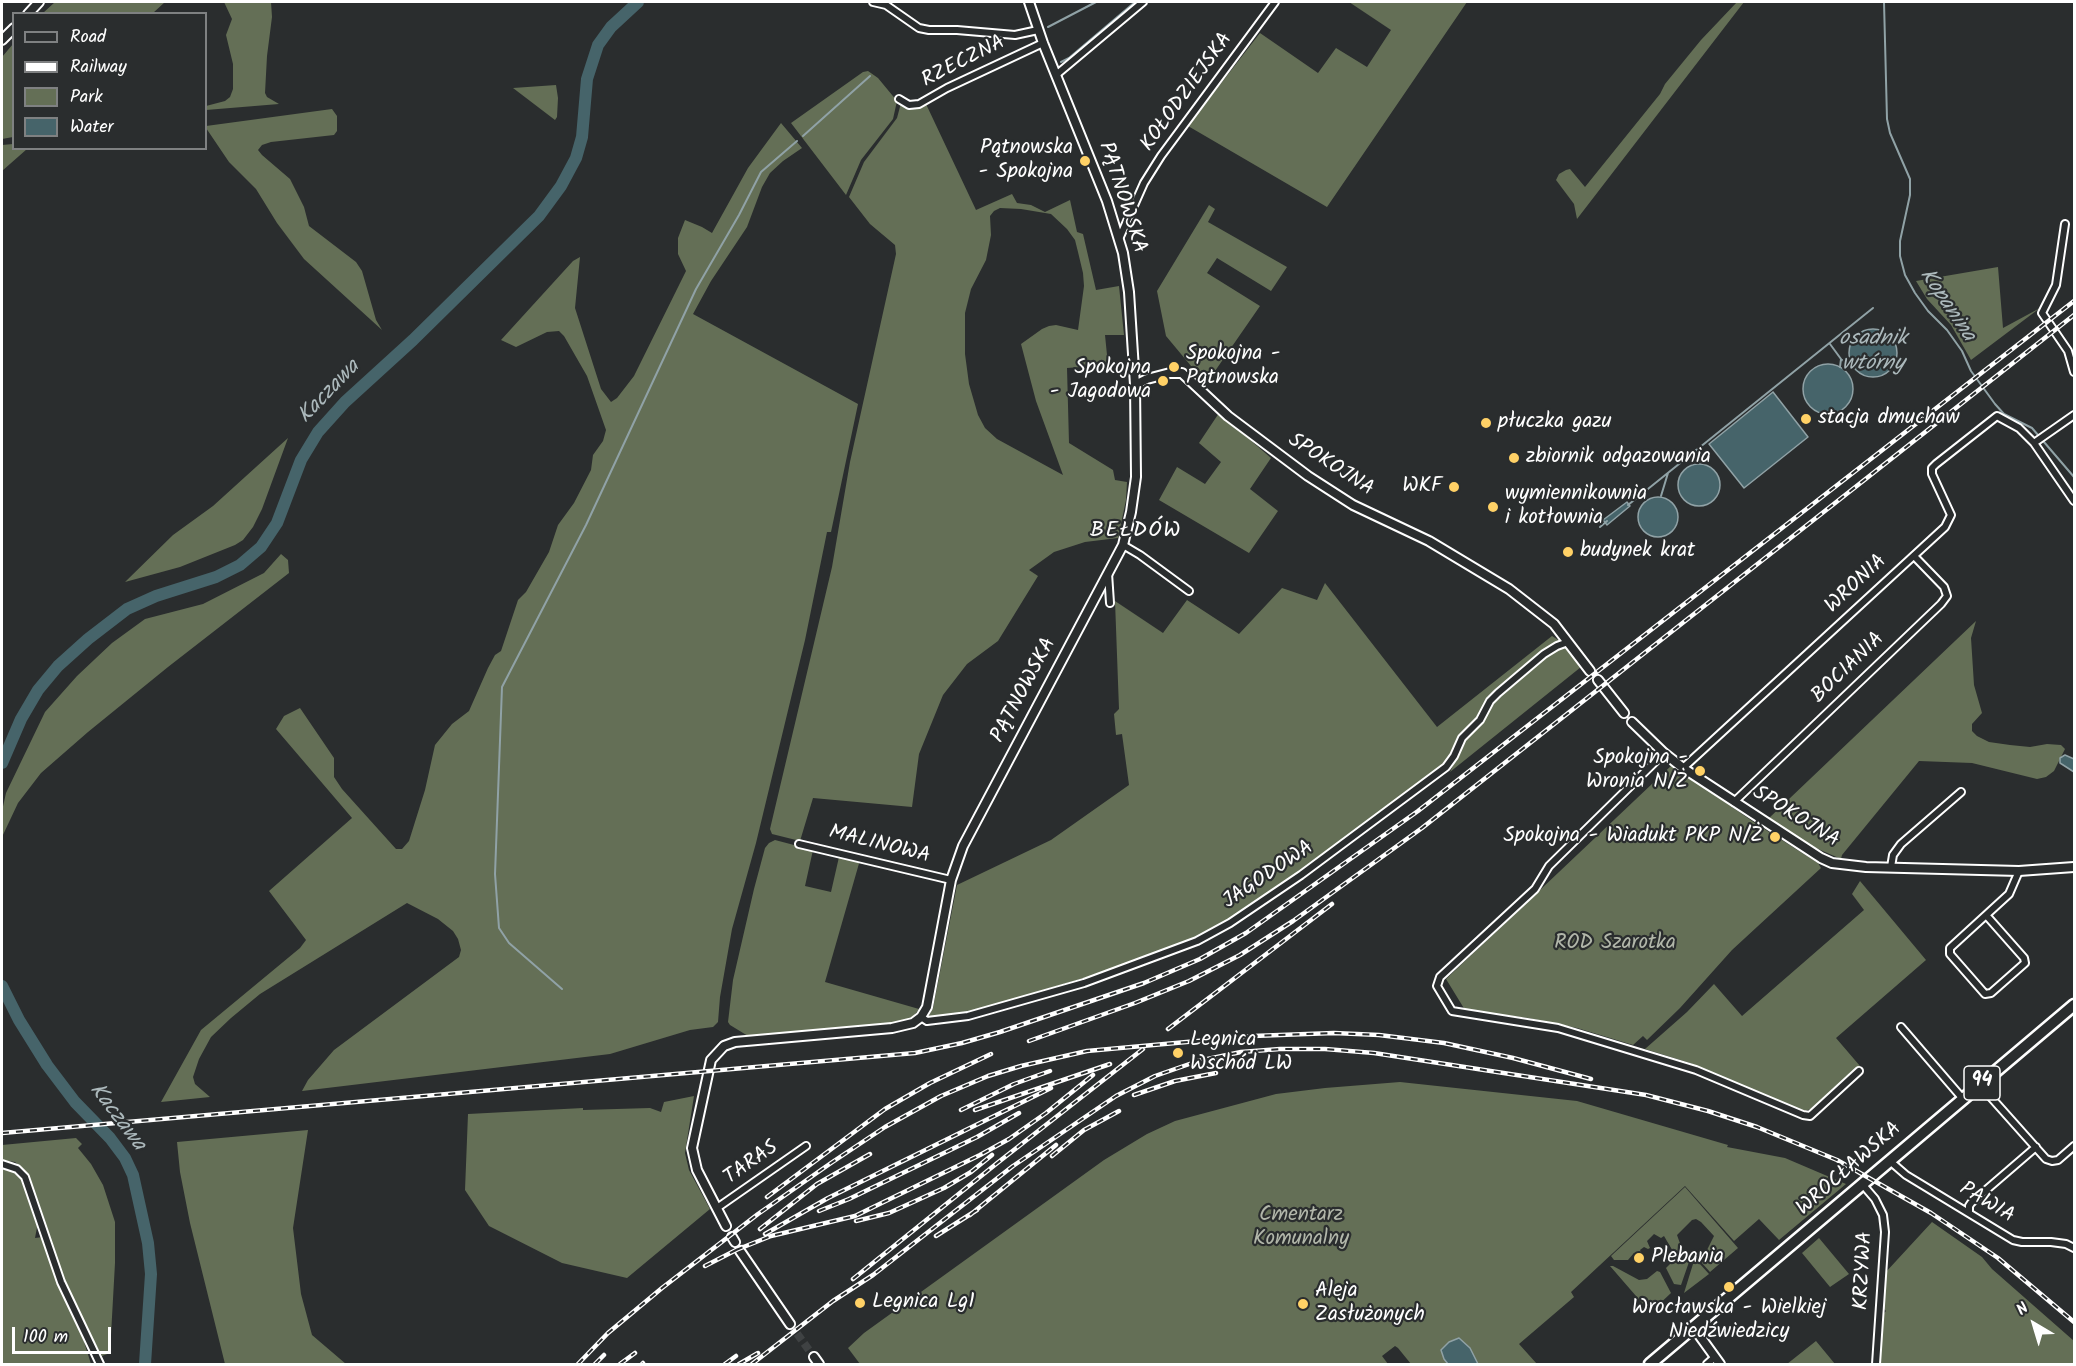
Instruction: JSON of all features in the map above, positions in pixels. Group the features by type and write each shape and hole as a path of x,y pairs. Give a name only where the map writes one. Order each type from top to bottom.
{"main road":[{"name":"WROCŁAWSKA","path":"1650,1365 2074,1005"}],"street":[{"path":"873,2 886,5 919,28 929,30 1015,35 1038,30"},
{"name":"PĄTNOWSKA","path":"921,1017 927,1007 951,880 969,833 1123,545 1136,477 1135,385 1130,292 1119,239 1107,201 1043,43 1029,2"},
{"path":"1056,75 1143,2"},
{"name":"KOŁODZIEJSKA","path":"1119,239 1144,183 1161,156 1275,2"},
{"name":"RZECZNA","path":"898,99 909,105 919,104 947,88 1043,43"},
{"path":"2065,224 2056,285 2042,314 2068,351 2074,372"},
{"name":"SPOKOJNA","path":"1135,385 1170,373 1182,373 1228,416 1308,476 1353,505 1429,541 1509,589 1554,624 1590,670"},
{"path":"2074,415 2035,441 2074,501"},
{"name":"WRONIA","path":"1683,768 1945,527 1950,515 1932,474 1932,468 1997,416 2019,428 2035,441"},
{"path":"1123,545 1189,591"},
{"name":"BOCIANIA","path":"1734,802 1947,596 1944,587 1914,556"},
{"path":"1108,573 1110,603"},
{"name":"JAGODOWA","path":"921,1017 927,1022 968,1016 1084,983 1197,941 1230,923 1328,855 1446,767 1462,738 1480,720 1490,701 1544,654 1568,642"},
{"path":"1598,680 1624,713"},
{"name":"SPOKOJNA","path":"1632,722 1683,768 1832,863 2019,871 2074,867"},
{"path":"1664,753 1549,866 1535,890 1440,977 1437,986 1452,1011 1558,1028 1696,1070 1803,1115 1810,1116 1859,1071"},
{"path":"1891,867 1893,855 1901,844 1961,792"},
{"name":"MALINOWA","path":"799,844 951,880"},
{"path":"1986,915 2024,958 2025,963 1991,993 1985,994 1950,954 1950,948 1986,915 2009,894 2019,871"},
{"path":"726,1226 697,1170 692,1148 711,1060 717,1052 724,1046 735,1042 892,1028 913,1023 921,1017"},
{"path":"1901,1027 1963,1099"},
{"path":"1980,1084 2046,1159 2058,1160 2074,1146"},
{"name":"TARAS","path":"717,1208 806,1146"},
{"path":"1969,1212 1971,1203 2036,1147"},
{"path":"2068,1152 2074,1157"},
{"name":"PAWIA","path":"1891,1162 1906,1175 2013,1240 2051,1242 2066,1244 2074,1248"},
{"path":"2,1164 17,1169 25,1178 61,1282 100,1365"},
{"name":"KRZYWA","path":"1863,1185 1875,1199 1883,1215 1885,1232 1875,1365"},
{"path":"740,1251 790,1324"},
{"path":"1694,1328 1717,1361 1707,1365"}],"green space":[{"path":"55,2 165,2 154,12 44,12"},
{"path":"224,2 271,2 272,17 265,93 267,97 279,104 207,110 207,106 225,101 230,97 233,89 233,64 226,35 232,19"},
{"path":"1349,2 1467,2 1327,207 1188,126 1260,33 1318,73 1336,48 1367,67 1391,30"},
{"path":"1737,2 1744,2 1577,219 1574,204 1556,180 1559,174 1570,169 1585,187 1701,40"},
{"path":"12,45 12,137 2,139 2,57"},
{"path":"868,71 878,78 897,101 893,119 861,160 846,195 791,123 863,72"},
{"path":"556,85 558,98 555,120 513,88"},
{"path":"901,103 911,108 926,104 976,210 1012,194 1017,203 1031,205 1045,212 1070,200 1077,232 1083,234 1096,290 1119,286 1124,335 1105,335 1108,365 1067,368 1069,443 1113,470 1115,480 1127,482 1126,500 1118,538 1085,542 1054,552 1029,570 1038,576 998,641 967,664 943,695 919,754 912,807 813,798 800,841 772,834 770,829 832,567 850,462 896,254 895,245 870,224 849,197 864,162 897,118","holes":["1000,208 1051,214 1067,229 1075,240 1083,273 1084,286 1078,330 1056,325 1049,326 1021,344 1036,401 1063,475 997,439 985,428 978,415 969,384 965,354 965,313 971,289 986,260 991,235 990,216"]},
{"path":"332,109 337,116 337,131 334,135 271,142 262,145 258,150 290,179 304,207 309,226 356,262 362,271 376,320 382,330 304,259 277,223 256,189 229,162 207,129 207,126"},
{"path":"781,123 802,148 770,173 762,187 747,227 711,281 693,314 858,404 831,532 827,532 805,640 756,843 732,929 718,1022 713,1027 690,1030 610,1054 302,1091 308,1080 334,1050 459,957 461,950 453,931 438,919 407,903 260,994 211,1037 199,1059 193,1077 195,1084 210,1097 161,1102 201,1030 300,948 306,940 269,891 352,818 276,729 284,716 300,708 334,758 334,777 342,789 396,849 402,849 409,841 425,790 435,745 452,724 469,711 488,668 495,655 501,651 518,600 526,592 549,552 558,525 574,503 591,470 593,455 603,441 606,430 587,376 564,336 559,331 547,332 516,347 501,340 573,261 580,257 575,308 601,389 611,402 617,398 634,376 686,271 678,254 678,238 685,220 712,233 748,168"},
{"path":"12,144 12,150 26,150 2,171 2,145"},
{"path":"1209,205 1215,209 1208,222 1287,267 1271,291 1217,258 1207,273 1260,306 1206,384 1166,336 1157,291"},
{"path":"1998,267 2003,328 2040,308 1971,360 1951,325 1927,299 1916,281"},
{"path":"1219,413 1271,458 1250,489 1278,511 1249,553 1159,500 1177,467 1205,484 1221,462 1199,443"},
{"path":"288,438 262,509 243,540 180,567 125,582 173,535 213,506"},
{"path":"281,554 288,560 289,573 168,667 41,773 18,803 2,837 2,811 6,793 45,712 77,676 112,643 145,619 203,604 264,573"},
{"path":"1325,583 1437,727 1552,636 1560,641 1533,660 1487,702 1476,720 1461,735 1445,763 1324,856 1226,922 1196,938 1118,968 976,1010 930,1019 928,1017 933,1008 957,885 1051,840 1129,785 1122,734 1116,735 1114,714 1119,709 1115,601 1163,633 1187,600 1239,634 1282,588 1317,600"},
{"path":"1976,621 1971,638 1974,685 1982,713 1972,724 1972,731 1989,742 2030,747 2047,744 2061,745 2065,749 2054,771 2046,777 2037,779 1972,763 1919,761 1841,859 1809,845 1768,819"},
{"path":"1567,647 1581,667 1450,772 1465,741 1501,694 1525,672 1556,650"},
{"name":"ROD Szarotka","path":"1672,765 1755,823 1818,863 1821,868 1732,950 1680,1008 1647,1040 1643,1036 1633,1045 1577,1028 1528,1018 1465,1010 1446,979"},
{"path":"775,840 813,850 805,886 831,892 839,857 860,860 825,982 919,1009 913,1017 902,1022 748,1036 730,1025 728,1022 733,980 754,889 765,848"},
{"path":"1860,881 1926,960 1836,1038 1860,1066 1812,1109 1803,1111 1690,1063 1645,1049 1687,1012 1714,984 1742,1016 1864,910 1852,894"},
{"name":"Cmentarz Komunalny","path":"1400,1082 1577,1101 1728,1145 1727,1147 1785,1158 1846,1184 1779,1240 1759,1219 1734,1241 1685,1186 1571,1292 1574,1297 1519,1344 1537,1364 1411,1364 1395,1346 1382,1356 1388,1364 860,1364 848,1348 864,1333 1104,1160 1147,1134 1175,1121 1276,1094"},
{"path":"694,1096 685,1153 689,1170 710,1209 627,1278 562,1263 489,1226 465,1190 468,1114 583,1108 583,1110 650,1108 661,1112 664,1102"},
{"path":"308,1130 293,1228 301,1294 312,1335 346,1364 225,1364 190,1223 177,1142"},
{"path":"76,1138 82,1144 78,1148 91,1164 103,1185 115,1222 110,1353 102,1356 69,1293 28,1174 15,1162 2,1160 2,1145"},
{"path":"2,1168 16,1172 22,1178 38,1222 35,1238 43,1237 62,1293 80,1329 91,1364 2,1364"},
{"path":"1685,1187 1738,1248 1710,1272 1701,1262 1714,1236 1696,1219 1692,1220 1677,1235 1682,1249 1678,1254 1674,1253 1664,1236 1661,1238 1654,1234 1647,1241 1650,1248 1644,1247 1640,1250 1642,1254 1639,1256 1634,1253 1628,1260 1614,1260 1611,1256"},
{"path":"1932,1222 1982,1257 1992,1269 2074,1341 2074,1364 1878,1364 1882,1315 1886,1311 1882,1307 1885,1273"},
{"path":"1819,1238 1849,1274 1830,1287 1802,1253"},
{"path":"1683,1251 1689,1262 1681,1285 1674,1284 1666,1268"},
{"path":"1699,1263 1709,1274 1684,1293 1693,1264"},
{"path":"1610,1266 1639,1280 1647,1279 1657,1271 1660,1272 1671,1293 1649,1311"},
{"path":"1816,1341 1835,1364 1787,1364"}],"water":[{"name":"osadnik wtórny","path":"1868,329 1878,329 1890,336 1897,348 1897,358 1890,370 1878,377 1868,377 1853,366 1849,358 1849,348 1860,333"},
{"name":"osadnik wtórny","path":"1828,364 1846,371 1853,389 1846,407 1828,414 1810,407 1803,389 1810,371"},
{"path":"1773,392 1808,437 1744,488 1709,444"},
{"path":"1699,464 1714,470 1720,485 1714,500 1699,506 1684,500 1678,485 1684,470"},
{"path":"1658,497 1666,498 1672,503 1677,509 1677,525 1672,531 1666,536 1658,537 1650,536 1644,531 1639,525 1638,517 1639,509 1644,503 1650,498"},
{"path":"1627,502 1630,506 1607,525 1603,520"},
{"path":"2065,755 2074,759 2074,772 2060,763 2060,758"},
{"path":"1459,1338 1470,1348 1478,1364 1448,1364 1444,1359 1441,1350 1449,1342"}],"waterway":[{"name":"Kaczawa","path":"2,763 21,719 38,690 58,666 88,639 127,609 156,596 216,577 240,565 261,547 277,523 301,460 318,432 345,402 413,340 539,216 561,186 576,158 582,137 587,79 598,45 611,27 638,2"},
{"path":"1048,27 1096,2"},
{"path":"1061,62 1069,58 1135,2"},
{"name":"Kopanina","path":"1884,2 1887,119 1890,133 1910,179 1910,195 1900,241 1900,256 1905,275 1928,311 1947,330 1962,351 1971,371 1995,404 2004,414 2032,428 2074,477"},
{"path":"803,136 870,76"},
{"path":"562,989 509,943 499,928 495,874 502,687 586,525 696,289 761,172 797,141"},
{"path":"1628,505 1873,308"},
{"path":"1830,344 1841,359 1840,367"},
{"path":"1842,360 1851,363"},
{"path":"1696,450 1697,464"},
{"path":"1661,496 1668,473"},
{"path":"1600,527 1607,521"},
{"name":"Kaczawa","path":"2,986 19,1020 47,1065 75,1102 110,1138 125,1158 133,1175 148,1243 151,1274 145,1364"}],"tunnel":[{"path":"790,1324 814,1357"}],"railway":[{"path":"2,1133 915,1053 1000,1032 1144,983 1200,959 1246,933 1418,811 2074,301"},
{"path":"1029,1041 1189,981 1240,955 1293,921 1422,828 2074,315"},
{"path":"1168,1029 1332,904"},
{"path":"578,1364 608,1333 662,1288 758,1214 831,1163 885,1127 941,1096 988,1076 1021,1066 1087,1051 1253,1036 1334,1033 1379,1035 1444,1043 1513,1058 1591,1079"},
{"path":"853,1279 1143,1049"},
{"path":"752,1364 833,1301 873,1275 1013,1166 1116,1096 1155,1076 1198,1061 1241,1052 1280,1049 1325,1049 1374,1053 1646,1095 1708,1111 1757,1127 1837,1160 1931,1213 1998,1258 2074,1322"},
{"path":"767,1197 885,1109 930,1083 991,1054"},
{"path":"975,1110 1110,1064"},
{"path":"961,1110 1014,1084 1050,1071"},
{"path":"1134,1095 1175,1081 1216,1073"},
{"path":"736,1250 771,1236 855,1216 980,1155 1009,1139 1046,1113 1093,1075"},
{"path":"765,1234 828,1198 1051,1088"},
{"path":"1052,1156 1084,1130 1119,1111"},
{"path":"819,1211 849,1199 977,1137 1019,1113"},
{"path":"970,1215 1056,1145"},
{"path":"760,1229 817,1184 870,1154"},
{"path":"856,1221 889,1213 944,1188 971,1172 992,1155"},
{"path":"936,1236 977,1210"},
{"path":"705,1266 742,1247"},
{"path":"620,1364 635,1353"},
{"path":"739,1364 758,1353"},
{"path":"595,1364 604,1355"},
{"path":"725,1364 736,1356"}],"place":[{"name":"Pątnowska - Spokojna","path":"1085,161"},
{"name":"Spokojna - Pątnowska","path":"1174,367"},
{"name":"Spokojna - Jagodowa","path":"1163,381"},
{"name":"stacja dmuchaw","path":"1806,419"},
{"name":"płuczka gazu","path":"1486,423"},
{"name":"zbiornik odgazowania","path":"1514,458"},
{"name":"WKF","path":"1454,487"},
{"name":"wymiennikownia i kotłownia","path":"1493,507"},
{"name":"budynek krat","path":"1568,552"},
{"name":"Spokojna - Wronia N/Ż","path":"1700,771"},
{"name":"Spokojna - Wiadukt PKP N/Ż","path":"1775,837"},
{"name":"Legnica Wschód LW","path":"1178,1053"},
{"name":"Plebania","path":"1639,1258"},
{"name":"Wrocławska - Wielkiej Niedźwiedzicy","path":"1729,1287"},
{"name":"Legnica Lg1","path":"860,1303"},
{"name":"Aleja Zasłużonych","path":"1303,1304"}],"district":[{"name":"BEŁDÓW","path":"1136,532"}]}
